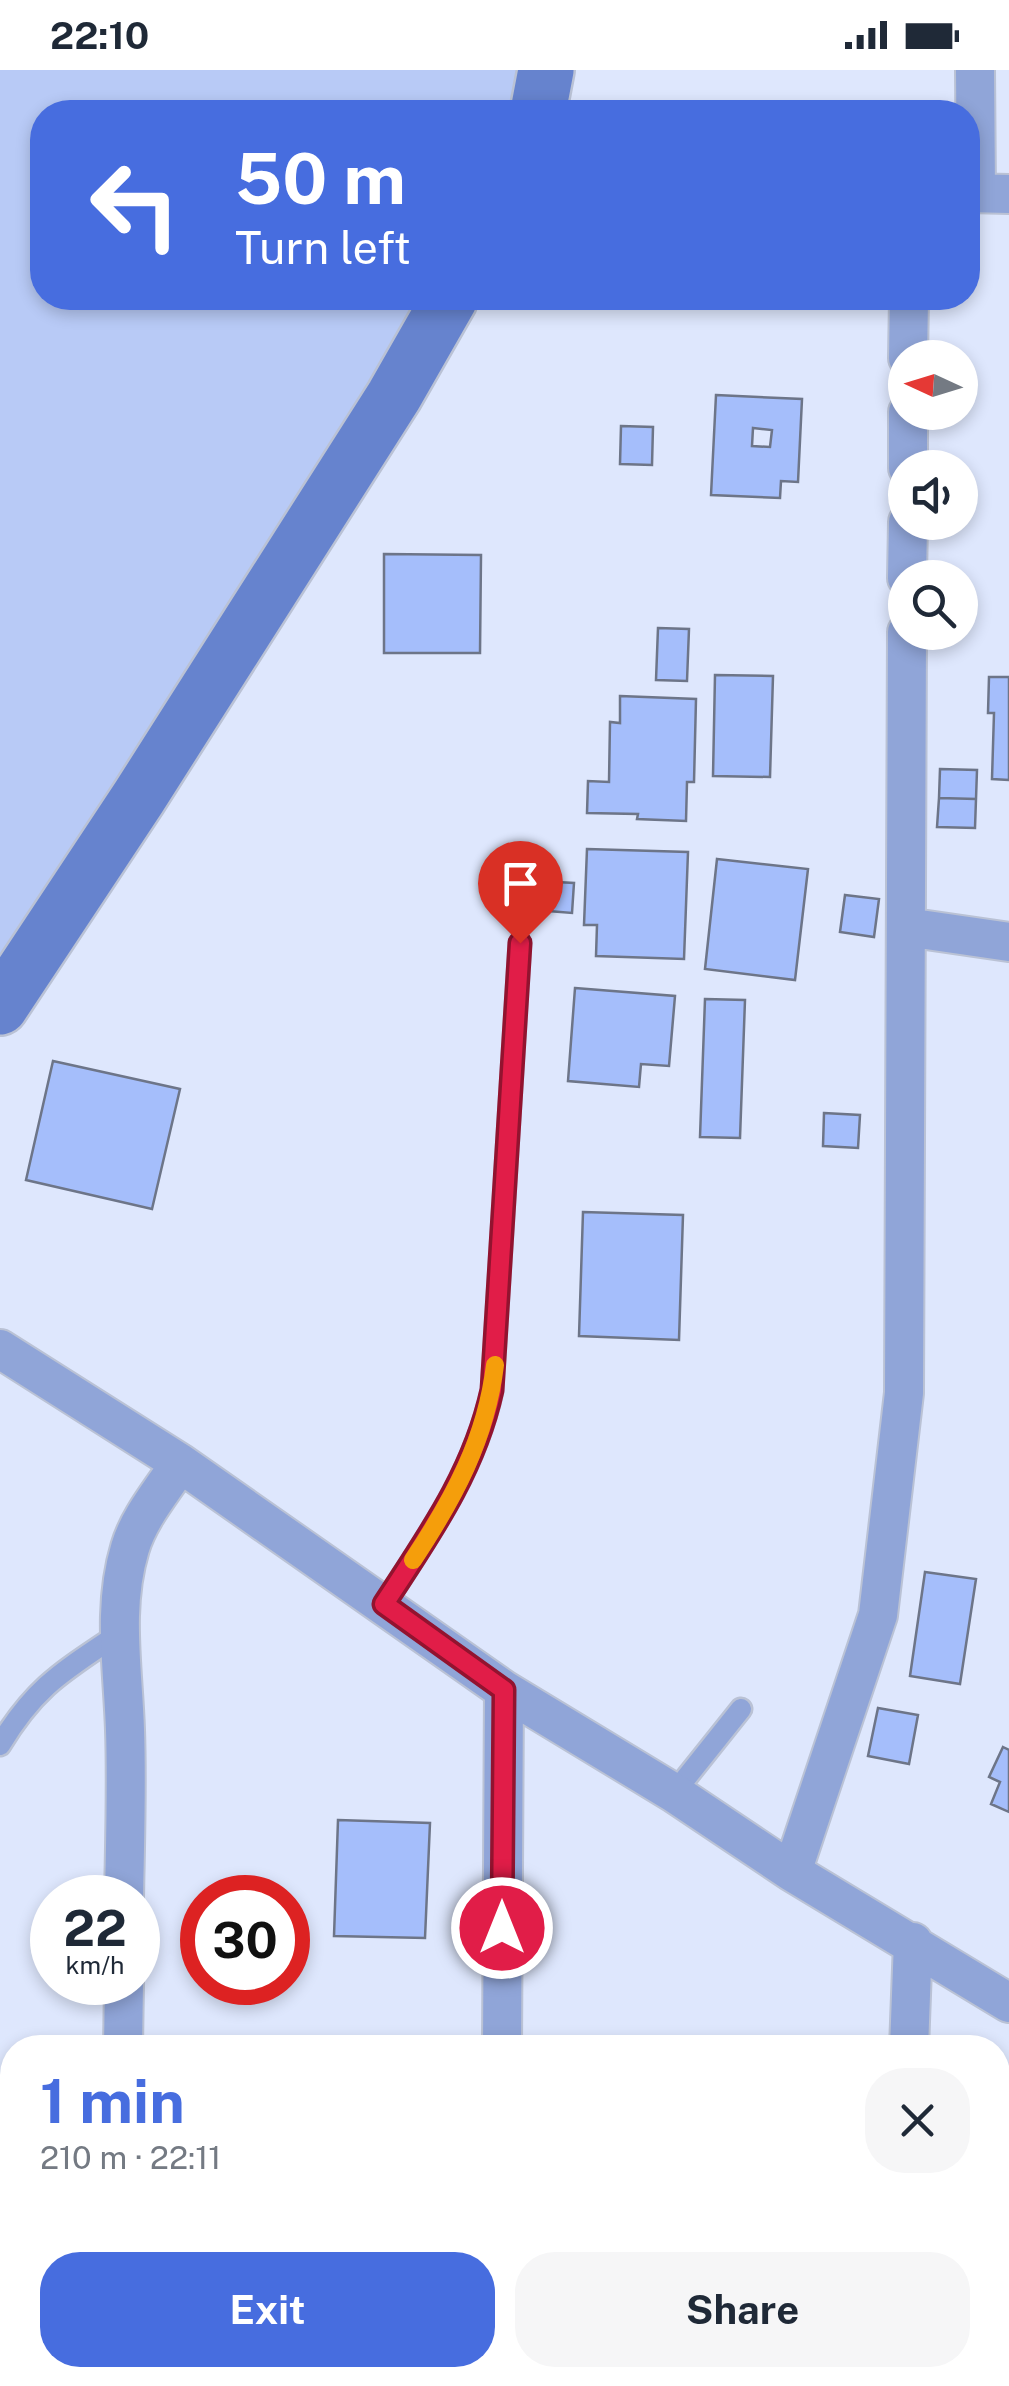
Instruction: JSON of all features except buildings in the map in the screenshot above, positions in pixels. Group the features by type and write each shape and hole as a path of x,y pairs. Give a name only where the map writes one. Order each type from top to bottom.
{"street":[{"path":"540,100 546,70"},
{"path":"975,70 977,100"},
{"path":"980,138 984,193"},
{"path":"0,1007 140,797 394,396 443,310"},
{"path":"908,310 908,340"},
{"path":"792,1872 878,1615 904,1392 907,650"},
{"path":"906,927 1009,942"},
{"path":"0,1350 180,1463 504,1690 1009,2003"},
{"path":"124,1875 126,1746 117,1635 129,1551 137,1528 180,1463"},
{"path":"502,2035 504,1690"},
{"path":"909,2035 913,1942"},
{"path":"123,2035 124,2005"}],"lane":[{"path":"384,1604 442,1517 468,1469 485,1424 492,1390 520,943"},
{"path":"0,1745 22,1708 47,1683 117,1635"},
{"path":"674,1793 741,1709"}],"shaded area":[{"path":"0,70 525,70 514,100 30,100 30,310 419,310 0,965"}],"slow traffic":[{"path":"413,1560 468,1469 485,1424 495,1365"}],"route":[{"path":"502,1928 504,1690 384,1604 442,1517 468,1469 485,1424 492,1390 520,943"}]}
